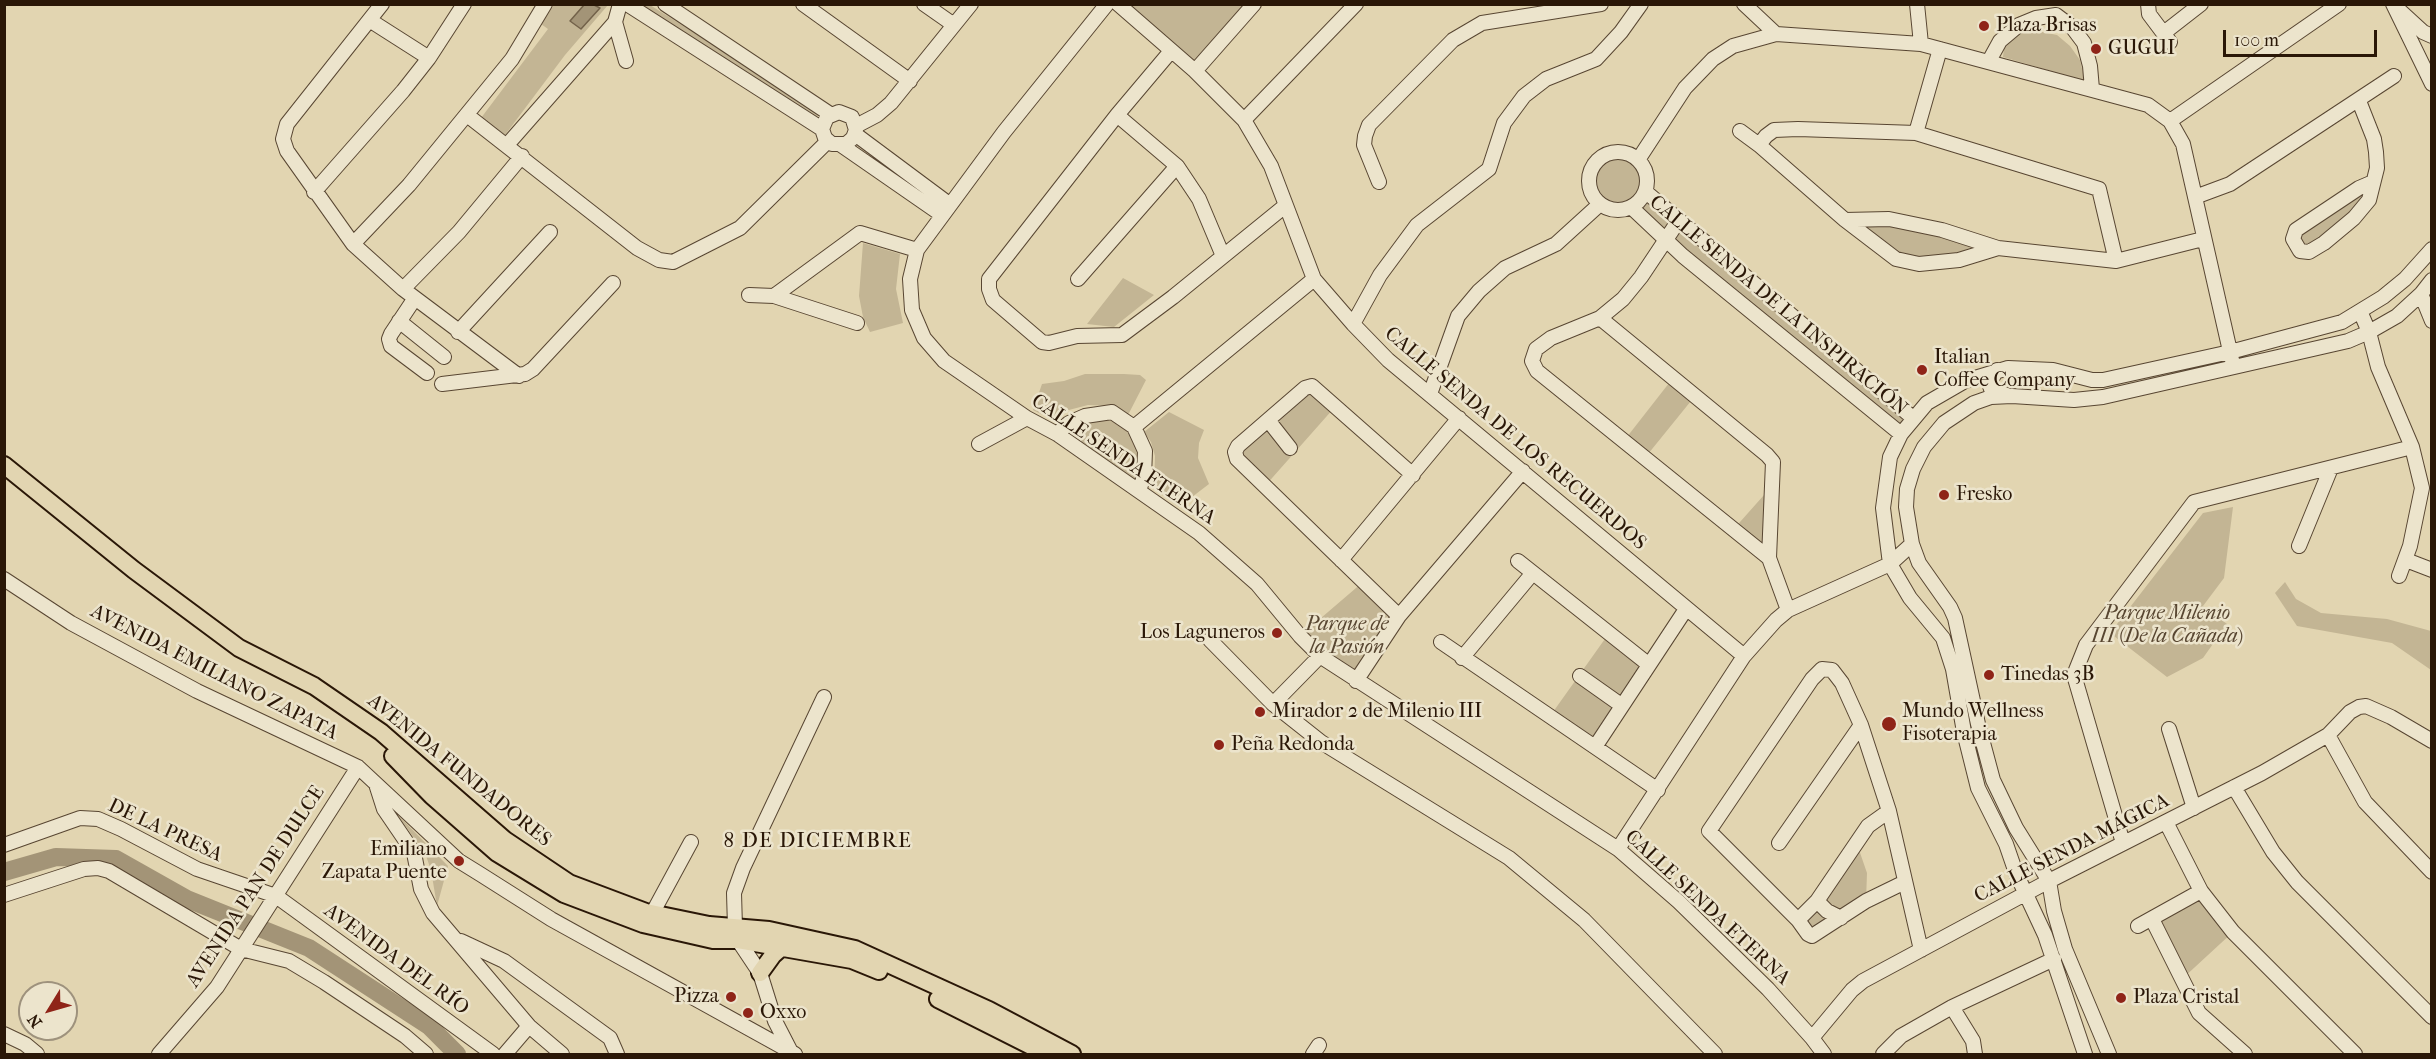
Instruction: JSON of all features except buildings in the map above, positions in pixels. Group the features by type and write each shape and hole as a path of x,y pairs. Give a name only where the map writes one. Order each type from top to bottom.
{"main road":[{"name":"AVENIDA FUNDADORES","path":"4,465 134,570 239,648 314,686 381,732 505,840 569,883 652,914 709,925 782,947 852,960 890,975 1047,1054"},
{"name":"AVENIDA FUNDADORES","path":"4,478 169,610 237,659 311,697 375,739 432,796 497,853 564,894 643,924 713,940 736,934 769,930 855,949 989,1010 1072,1054"},
{"path":"760,973 782,947"}],"street":[{"path":"382,4 371,21 287,124 283,139 287,151 353,244 403,289 458,333 519,376"},
{"path":"314,192 429,58 464,4"},
{"path":"353,244 410,184 512,59 545,4"},
{"path":"507,145 615,22 620,4"},
{"path":"627,4 879,171 945,209"},
{"path":"665,4 830,114"},
{"path":"802,4 910,81"},
{"path":"924,4 954,25"},
{"path":"842,146 850,142 856,130 891,103 971,4"},
{"path":"1195,71 1254,4"},
{"path":"1244,120 1356,4"},
{"path":"1380,182 1364,145 1369,125 1453,40 1482,23 1601,4"},
{"path":"1353,324 1380,275 1417,225 1489,169 1504,123 1524,96 1546,79 1596,59 1641,4"},
{"path":"1744,4 1776,34"},
{"path":"1917,4 1921,44"},
{"path":"2148,4 2149,14 2167,37 2201,4"},
{"path":"2170,121 2339,4"},
{"path":"2432,36 2423,32 2393,4 2432,84"},
{"name":"CALLE SENDA DE LOS RECUERDOS","path":"1107,5 1195,71 1244,120 1271,166 1314,279 1388,360 1744,656"},
{"name":"CALLE SENDA ETERNA","path":"1107,5 945,209 917,250 910,279 912,310 924,338 944,361 1027,418 1057,434 1199,532 1257,584 1300,636 1320,656 1618,849 1687,910 1768,989 1824,1054"},
{"path":"1989,61 2000,41 2019,25 2058,10 2084,43 2090,66 2092,89"},
{"path":"371,21 429,58"},
{"path":"615,22 626,61"},
{"path":"1642,154 1610,153 1601,157 1594,165 1589,184 1592,194 1600,204 1614,210 1637,204 1646,192 1647,174 1642,154 1685,88 1713,59 1733,46 1776,34 1921,44 2148,105 2170,121 2182,144 2234,368"},
{"path":"1916,133 1940,49"},
{"path":"1171,51 1117,115 989,279 988,289 993,300 1042,342 1049,343 1077,336 1122,335 1285,206"},
{"path":"2195,197 2230,184 2394,76"},
{"path":"2359,101 2375,145 2377,168 2369,200 2354,218 2320,245 2309,252 2300,252 2293,238 2296,230 2359,188 2373,182"},
{"path":"467,115 637,248 659,260 673,262 740,228 753,218 825,135 824,120 830,114 844,112 852,117 856,130 945,209"},
{"path":"1117,115 1177,166 1199,199 1223,256"},
{"path":"1740,130 1845,220 1896,259 1919,264 1959,260 1998,248"},
{"path":"1759,144 1774,130 1916,133 2099,189 2116,261"},
{"path":"403,289 459,232 522,156"},
{"path":"879,171 888,158"},
{"path":"1078,279 1177,166"},
{"name":"CALLE SENDA DE LA INSPIRACIÓN","path":"1646,192 1913,418"},
{"path":"1430,394 1458,316 1479,291 1505,268 1556,244 1600,204"},
{"name":"CALLE SENDA DE LA INSPIRACIÓN","path":"1631,207 1664,240 1901,434"},
{"path":"1845,220 1889,219 1942,230 1998,248 2116,261 2203,239"},
{"path":"1678,220 1641,277 1623,299 1600,318 1551,338 1536,349 1532,361 1537,371 1768,558"},
{"path":"458,333 550,232"},
{"path":"774,296 861,233 917,250"},
{"path":"2085,1054 2054,959 2006,844 1978,788 1964,732 1953,669 1943,638 1910,598 1890,564 1884,523 1886,478 1890,458 1901,434 1929,401 1962,382 2008,368 2042,369 2092,380 2103,380 2230,352 2344,321 2405,279 2432,249"},
{"path":"1134,427 1314,279"},
{"path":"1886,478 1890,492 1895,498 1901,497 1924,447 1944,423 1973,404 1991,397 2074,400 2103,397 2348,341 2391,319 2421,294 2432,280"},
{"path":"442,384 519,376 533,369 614,283"},
{"path":"2421,294 2432,321"},
{"path":"749,295 774,296 857,323"},
{"path":"415,298 391,334 391,346 427,373"},
{"path":"2374,302 2373,316 2391,319"},
{"path":"2361,311 2378,367 2427,489 2399,576"},
{"path":"1600,318 1773,462 1768,558 1788,610"},
{"path":"399,321 444,357"},
{"path":"2344,321 2357,323 2359,328 2348,341"},
{"path":"1788,341 1802,325"},
{"path":"1998,370 1989,383 1990,389 2009,396"},
{"path":"1962,382 1974,382 1980,385 1983,391 1973,404"},
{"path":"1399,615 1235,456 1238,446 1305,388 1312,386 1334,408 1413,475"},
{"path":"1057,434 1068,423 1085,416 1112,412 1134,427 1145,451 1144,477 1139,490"},
{"path":"979,444 1027,418"},
{"path":"1341,560 1459,418"},
{"path":"1268,420 1290,448"},
{"path":"2123,843 2074,675 2086,645 2194,502 2412,447"},
{"path":"2299,546 2331,468"},
{"path":"1356,681 1399,615 1523,471"},
{"path":"1910,480 1906,498 1912,544 1919,563 1955,618 1978,724 1993,780 2016,828 2049,881 2054,911 2065,949 2094,1023 2109,1054"},
{"path":"1884,523 1890,510 1895,508 1900,511 1908,525"},
{"path":"1618,849 1744,656 1776,620 1788,610 1890,564 1912,544"},
{"path":"2406,560 2432,570"},
{"path":"1518,561 1648,664"},
{"path":"1462,658 1532,574"},
{"name":"AVENIDA EMILIANO ZAPATA","path":"4,579 71,623 176,679 358,767 459,861 551,919 792,1054"},
{"path":"1595,747 1686,609"},
{"path":"1210,640 1273,704 1321,742 1509,858 1584,920 1715,1054"},
{"path":"1441,642 1658,790"},
{"path":"1273,704 1320,656"},
{"path":"1905,882 1866,902 1812,936 1709,831 1812,679 1822,669 1832,670 1842,683 1861,725 1888,811 1905,882 1921,950"},
{"path":"1581,676 1621,705"},
{"path":"792,1054 775,1021 760,973 736,934 734,893 743,868 824,697"},
{"name":"CALLE SENDA MÁGICA","path":"1812,1038 1852,990 1863,981 2049,881 2234,787 2328,735 2350,712 2359,707 2366,706 2391,717 2432,741"},
{"path":"1779,843 1861,725"},
{"path":"2169,729 2194,808"},
{"path":"2328,735 2365,802 2432,872"},
{"name":"AVENIDA PAN DE DULCE","path":"159,1054 217,987 358,767"},
{"path":"375,782 384,809 414,853 421,889 427,902 446,929 457,939 529,1026 562,1054"},
{"path":"2234,787 2273,852 2297,882 2432,1017"},
{"path":"1798,920 1817,901 1868,826 1888,811"},
{"name":"DE LA PRESA","path":"4,845 72,820 98,819 197,869 273,900"},
{"path":"2166,822 2201,891 2251,952 2355,1054"},
{"path":"652,914 691,842"},
{"path":"4,895 84,869 98,868 110,871 245,943 289,961 405,1036 426,1054"},
{"path":"2138,926 2201,891"},
{"name":"AVENIDA DEL RÍO","path":"273,900 493,1054"},
{"path":"1817,901 1841,918"},
{"path":"2152,919 2199,1013 2245,1054"},
{"path":"457,939 504,961 609,1038 617,1054"},
{"path":"1883,1054 1901,1036 1952,1007 2054,959"},
{"path":"1952,1007 1973,1041 1976,1054"},
{"path":"505,1054 529,1026"},
{"path":"4,1034 25,1044 37,1054"}],"green space":[{"path":"554,5 608,5 565,55 505,135 481,118 548,29 541,24"},
{"path":"638,5 650,5 717,47 818,116 815,121"},
{"path":"1118,5 1254,5 1195,71"},
{"path":"2028,29 2057,35 2070,46 2080,60 2085,81 2003,57 2004,48 2010,38"},
{"path":"1620,152 1630,154 1643,166 1647,174 1646,192 1913,418 1901,434 1631,208 1614,210 1600,204 1592,194 1589,184 1590,174 1601,157"},
{"path":"2366,192 2365,197 2350,215 2318,241 2302,248 2298,239 2301,235"},
{"path":"1889,219 1998,248 1959,260 1896,259 1845,220"},
{"path":"863,243 900,254 896,289 903,323 870,332 863,317 859,296"},
{"path":"1123,278 1154,295 1114,327 1087,324"},
{"path":"1085,374 1140,375 1146,380 1128,415 1111,406 1088,405 1065,411 1053,420 1033,410 1042,384 1064,381"},
{"path":"1673,378 1695,396 1644,459 1623,442"},
{"path":"1305,388 1334,408 1265,486 1236,449"},
{"path":"1112,412 1134,427 1145,451 1139,490 1057,434"},
{"path":"1169,412 1204,430 1199,443 1198,458 1209,484 1179,507 1154,489 1155,456 1151,442 1144,432"},
{"path":"1772,486 1769,558 1732,531"},
{"name":"Parque Milenio III (De la Cañada)","path":"2233,507 2224,578 2203,606 2227,624 2203,658 2167,677 2110,633 2203,513"},
{"name":"Parque de la Pasión","path":"1363,582 1399,616 1356,681 1300,636"},
{"path":"2285,582 2296,599 2321,613 2387,619 2431,631 2431,670 2392,643 2297,626 2275,593"},
{"path":"1607,636 1644,666 1596,741 1553,712"},
{"path":"396,813 448,866 437,906 431,870 425,853"},
{"path":"1857,844 1867,873 1866,901 1819,933 1798,920"},
{"path":"2201,891 2233,932 2182,979 2152,919"}],"shaded area":[{"path":"584,5 594,5 600,8 581,29 570,21"}],"waterway":[{"path":"4,872 56,857 116,859 187,899 309,948 429,1026 457,1054"}],"place":[{"name":"Plaza Brisas","path":"1984,26"},
{"name":"GUGUI","path":"2096,49"},
{"name":"Italian Coffee Company","path":"1922,370"},
{"name":"Fresko","path":"1944,495"},
{"name":"Los Laguneros","path":"1277,633"},
{"name":"Tinedas 3B","path":"1989,675"},
{"name":"Mirador 2 de Milenio III","path":"1260,712"},
{"name":"Mundo Wellness Fisoterapia","path":"1889,724"},
{"name":"Peña Redonda","path":"1219,745"},
{"name":"Emiliano Zapata Puente","path":"459,861"},
{"name":"Pizza","path":"731,997"},
{"name":"Plaza Cristal","path":"2121,998"},
{"name":"Oxxo","path":"748,1013"}],"district":[{"name":"8 DE DICIEMBRE","path":"818,842"}]}
